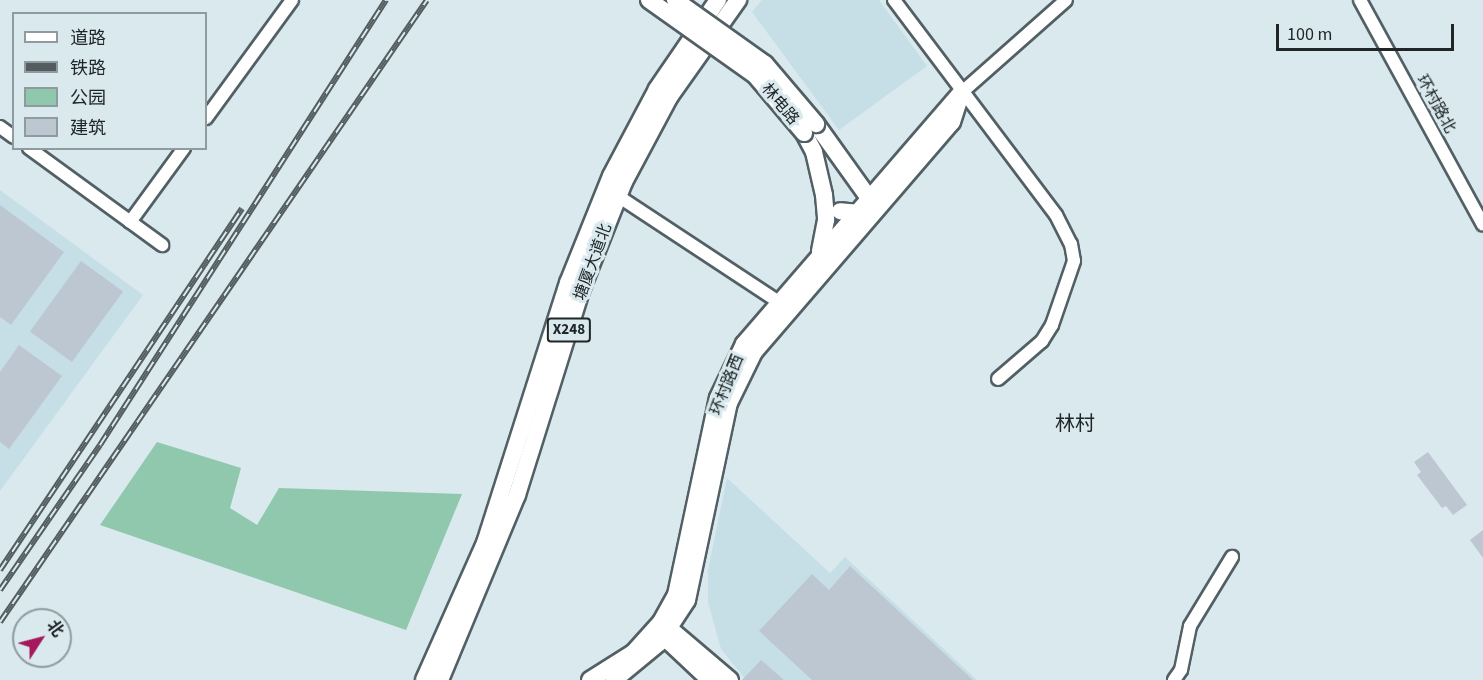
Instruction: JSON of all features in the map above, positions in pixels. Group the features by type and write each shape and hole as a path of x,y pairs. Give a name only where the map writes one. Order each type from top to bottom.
{"main road":[{"name":"林电路","path":"649,0 755,75 810,129 824,195 824,240 817,258"},
{"name":"林电路","path":"675,0 765,64 810,129 867,199"},
{"name":"塘厦大道北","path":"424,680 485,543 568,283 611,176 657,88 718,0"},
{"name":"塘厦大道北","path":"440,680 513,506 582,288 618,196 670,96 738,0"},
{"name":"环村路西","path":"614,680 666,629 694,575 722,433 740,378 867,199 952,122 961,93"},
{"path":"824,195 847,213 867,199"},
{"name":"环村路西","path":"590,680 666,629 683,571 718,398 744,344 817,258 847,213 856,204 867,199"},
{"path":"666,629 710,680"},
{"path":"666,629 730,680"}],"street":[{"path":"207,117 292,0"},
{"path":"894,0 961,93 1056,215 1071,244 1074,261 1047,333 998,380"},
{"path":"961,93 1066,0"},
{"name":"环村路北","path":"1360,0 1483,225"},
{"path":"32,150 162,245"},
{"path":"130,222 182,150"},
{"path":"618,196 779,302"},
{"path":"1174,680 1181,670 1190,626 1232,557"}],"shaded area":[{"path":"762,0 879,0 927,66 839,130 752,12"},
{"path":"0,190 143,295 0,491"},
{"path":"727,478 830,573 845,557 977,680 746,680 721,649 708,602 708,570"}],"green space":[{"path":"157,442 241,468 230,508 257,525 279,488 462,494 406,630 100,525"}],"building":[{"path":"0,205 64,252 11,325 0,317"},
{"path":"81,261 123,292 72,362 30,331"},
{"path":"19,345 62,376 9,449 0,442 0,372"},
{"path":"1428,452 1467,505 1453,515 1446,506 1442,508 1417,475 1421,472 1414,462"},
{"path":"1483,530 1483,558 1470,540"},
{"path":"850,566 973,680 812,680 759,631 812,574 829,590"},
{"path":"761,660 784,680 742,680"}],"railway":[{"path":"0,590 100,445 386,0"},
{"path":"0,622 427,0"},
{"path":"0,570 242,209"}],"district":[{"name":"林村","path":"1075,424"}]}
